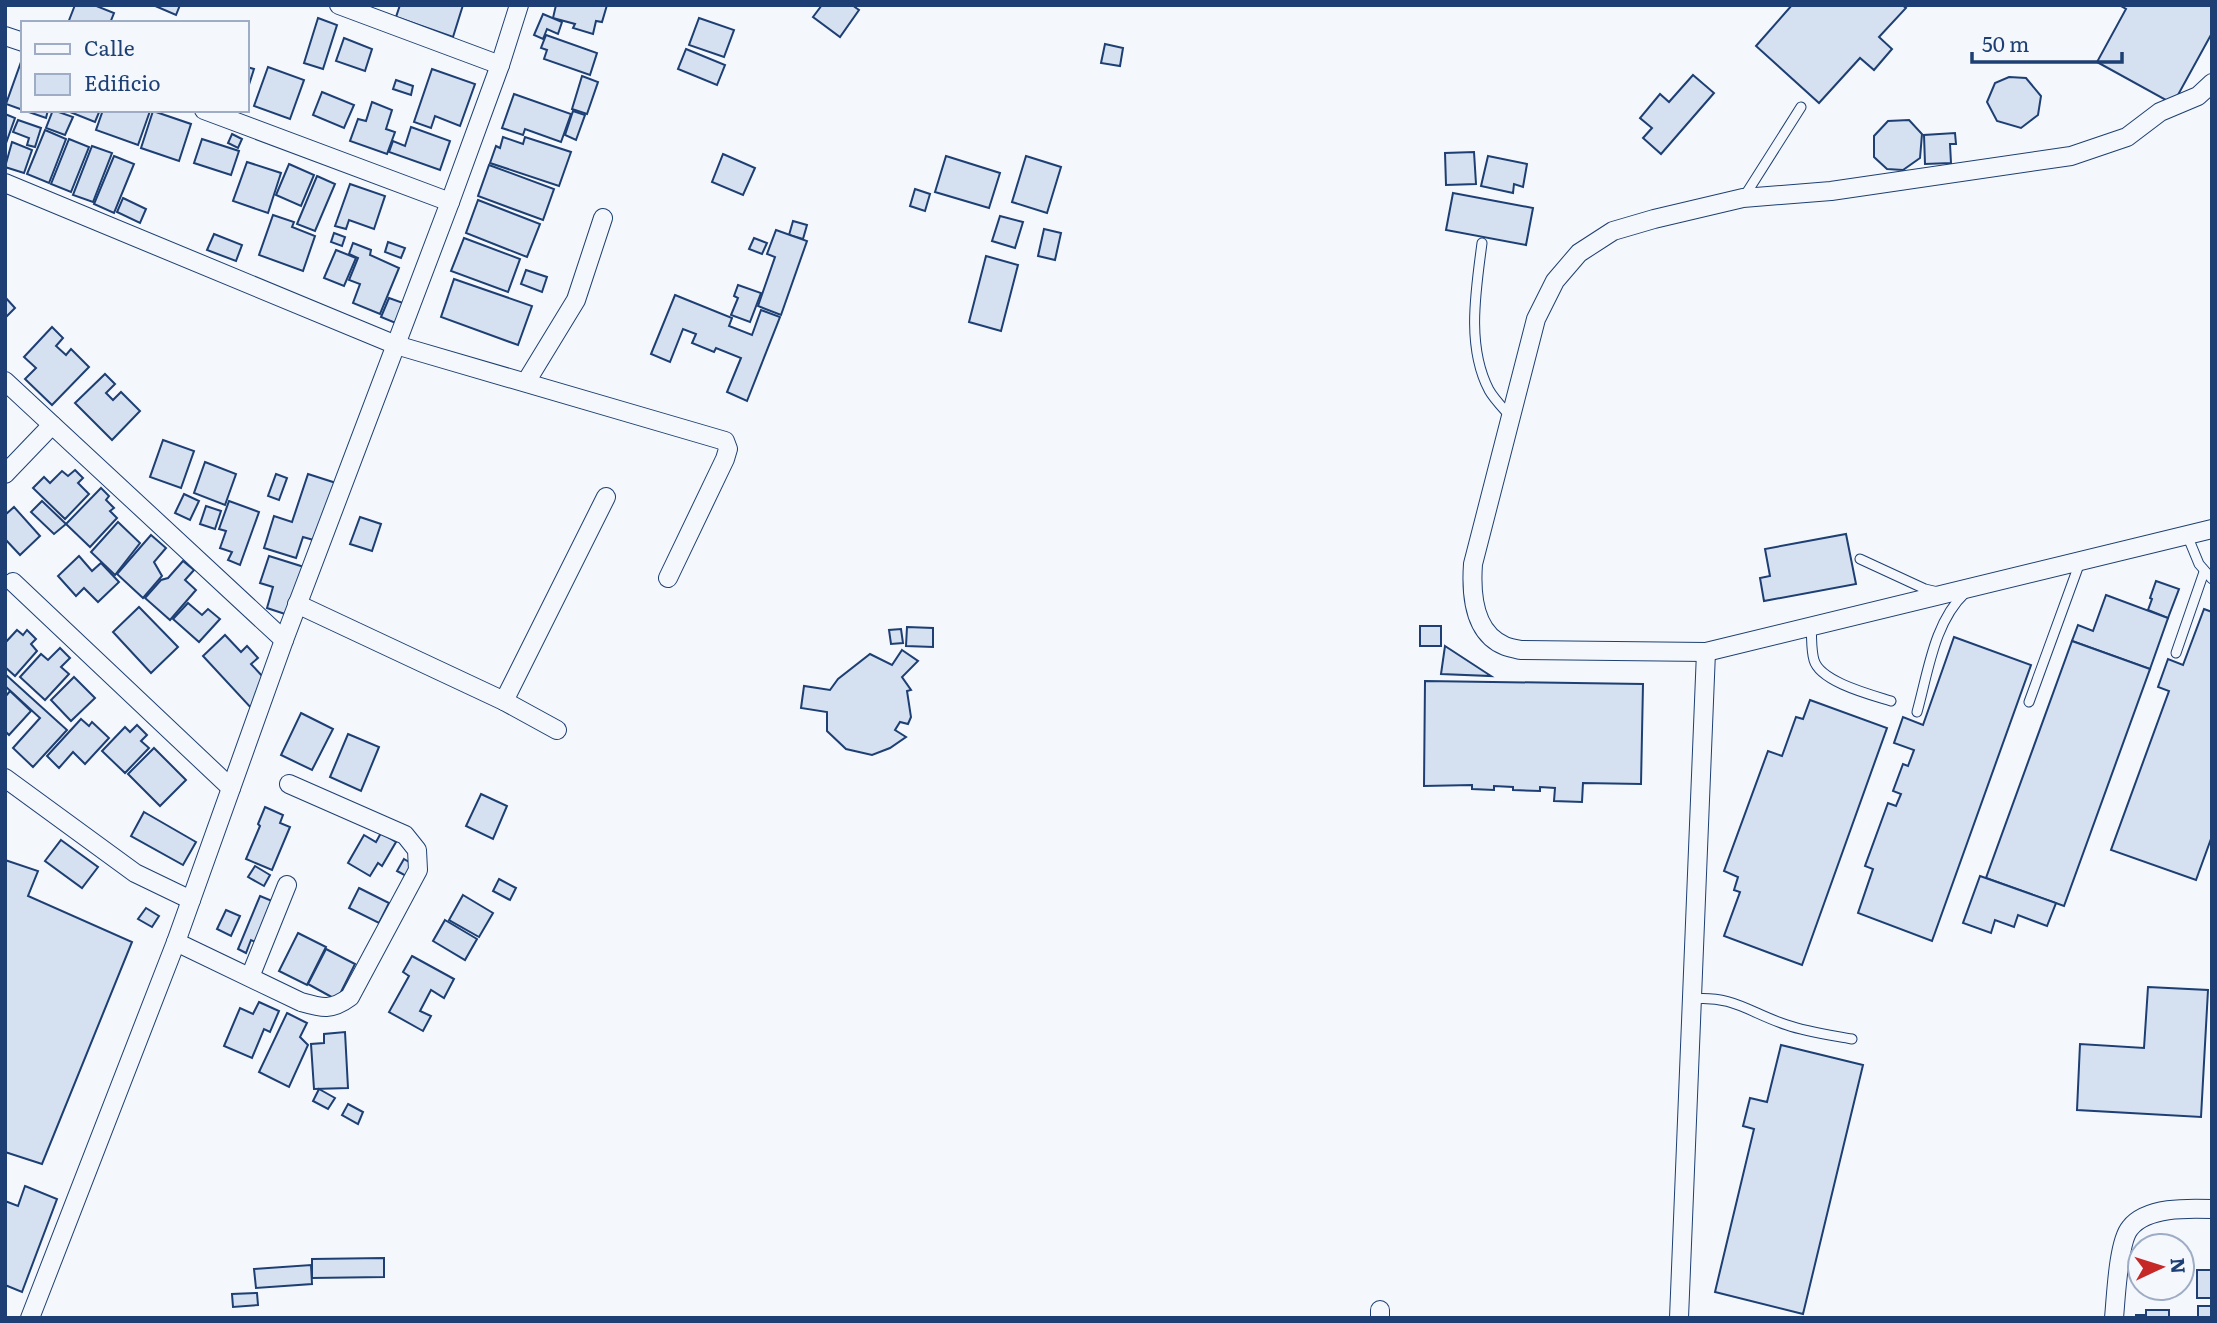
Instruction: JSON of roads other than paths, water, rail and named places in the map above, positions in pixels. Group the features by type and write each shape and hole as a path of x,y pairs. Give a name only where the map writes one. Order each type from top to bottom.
{"street":[{"path":"339,5 500,65"},
{"path":"30,1318 176,942 284,640 450,202 519,5"},
{"path":"2212,83 2198,96 2160,112 2127,137 2071,156 1831,191 1743,198 1613,231 1579,253 1555,281 1536,319 1473,564 1471,590 1476,613 1489,633 1503,646 1521,650 1706,652 2212,529"},
{"path":"209,112 450,202"},
{"path":"5,183 396,345 725,441 728,449 725,459 668,578"},
{"path":"526,382 576,300 603,218"},
{"path":"5,381 284,640"},
{"path":"5,474 52,425"},
{"path":"504,701 606,498"},
{"path":"13,582 231,788"},
{"path":"298,604 504,701 557,730"},
{"path":"1679,1318 1706,652"},
{"path":"5,778 135,873 191,901"},
{"path":"176,942 301,1002 322,1008 338,1006 350,997 418,870 417,850 405,835 289,784"},
{"path":"250,977 287,885"},
{"path":"2113,1318 2122,1246 2130,1226 2170,1210 2212,1209"}],"lane":[{"path":"1743,198 1801,107"},
{"path":"1482,243 1476,291 1475,351 1489,390 1511,417"},
{"path":"2176,653 2208,575 2199,564 2188,535"},
{"path":"1860,559 1925,589 1950,594"},
{"path":"2029,702 2080,562"},
{"path":"1917,712 1942,626 1955,603 1969,589"},
{"path":"1811,627 1814,662 1818,668 1850,688 1891,701"},
{"path":"1692,999 1720,999 1742,1005 1788,1025 1852,1039"}]}
